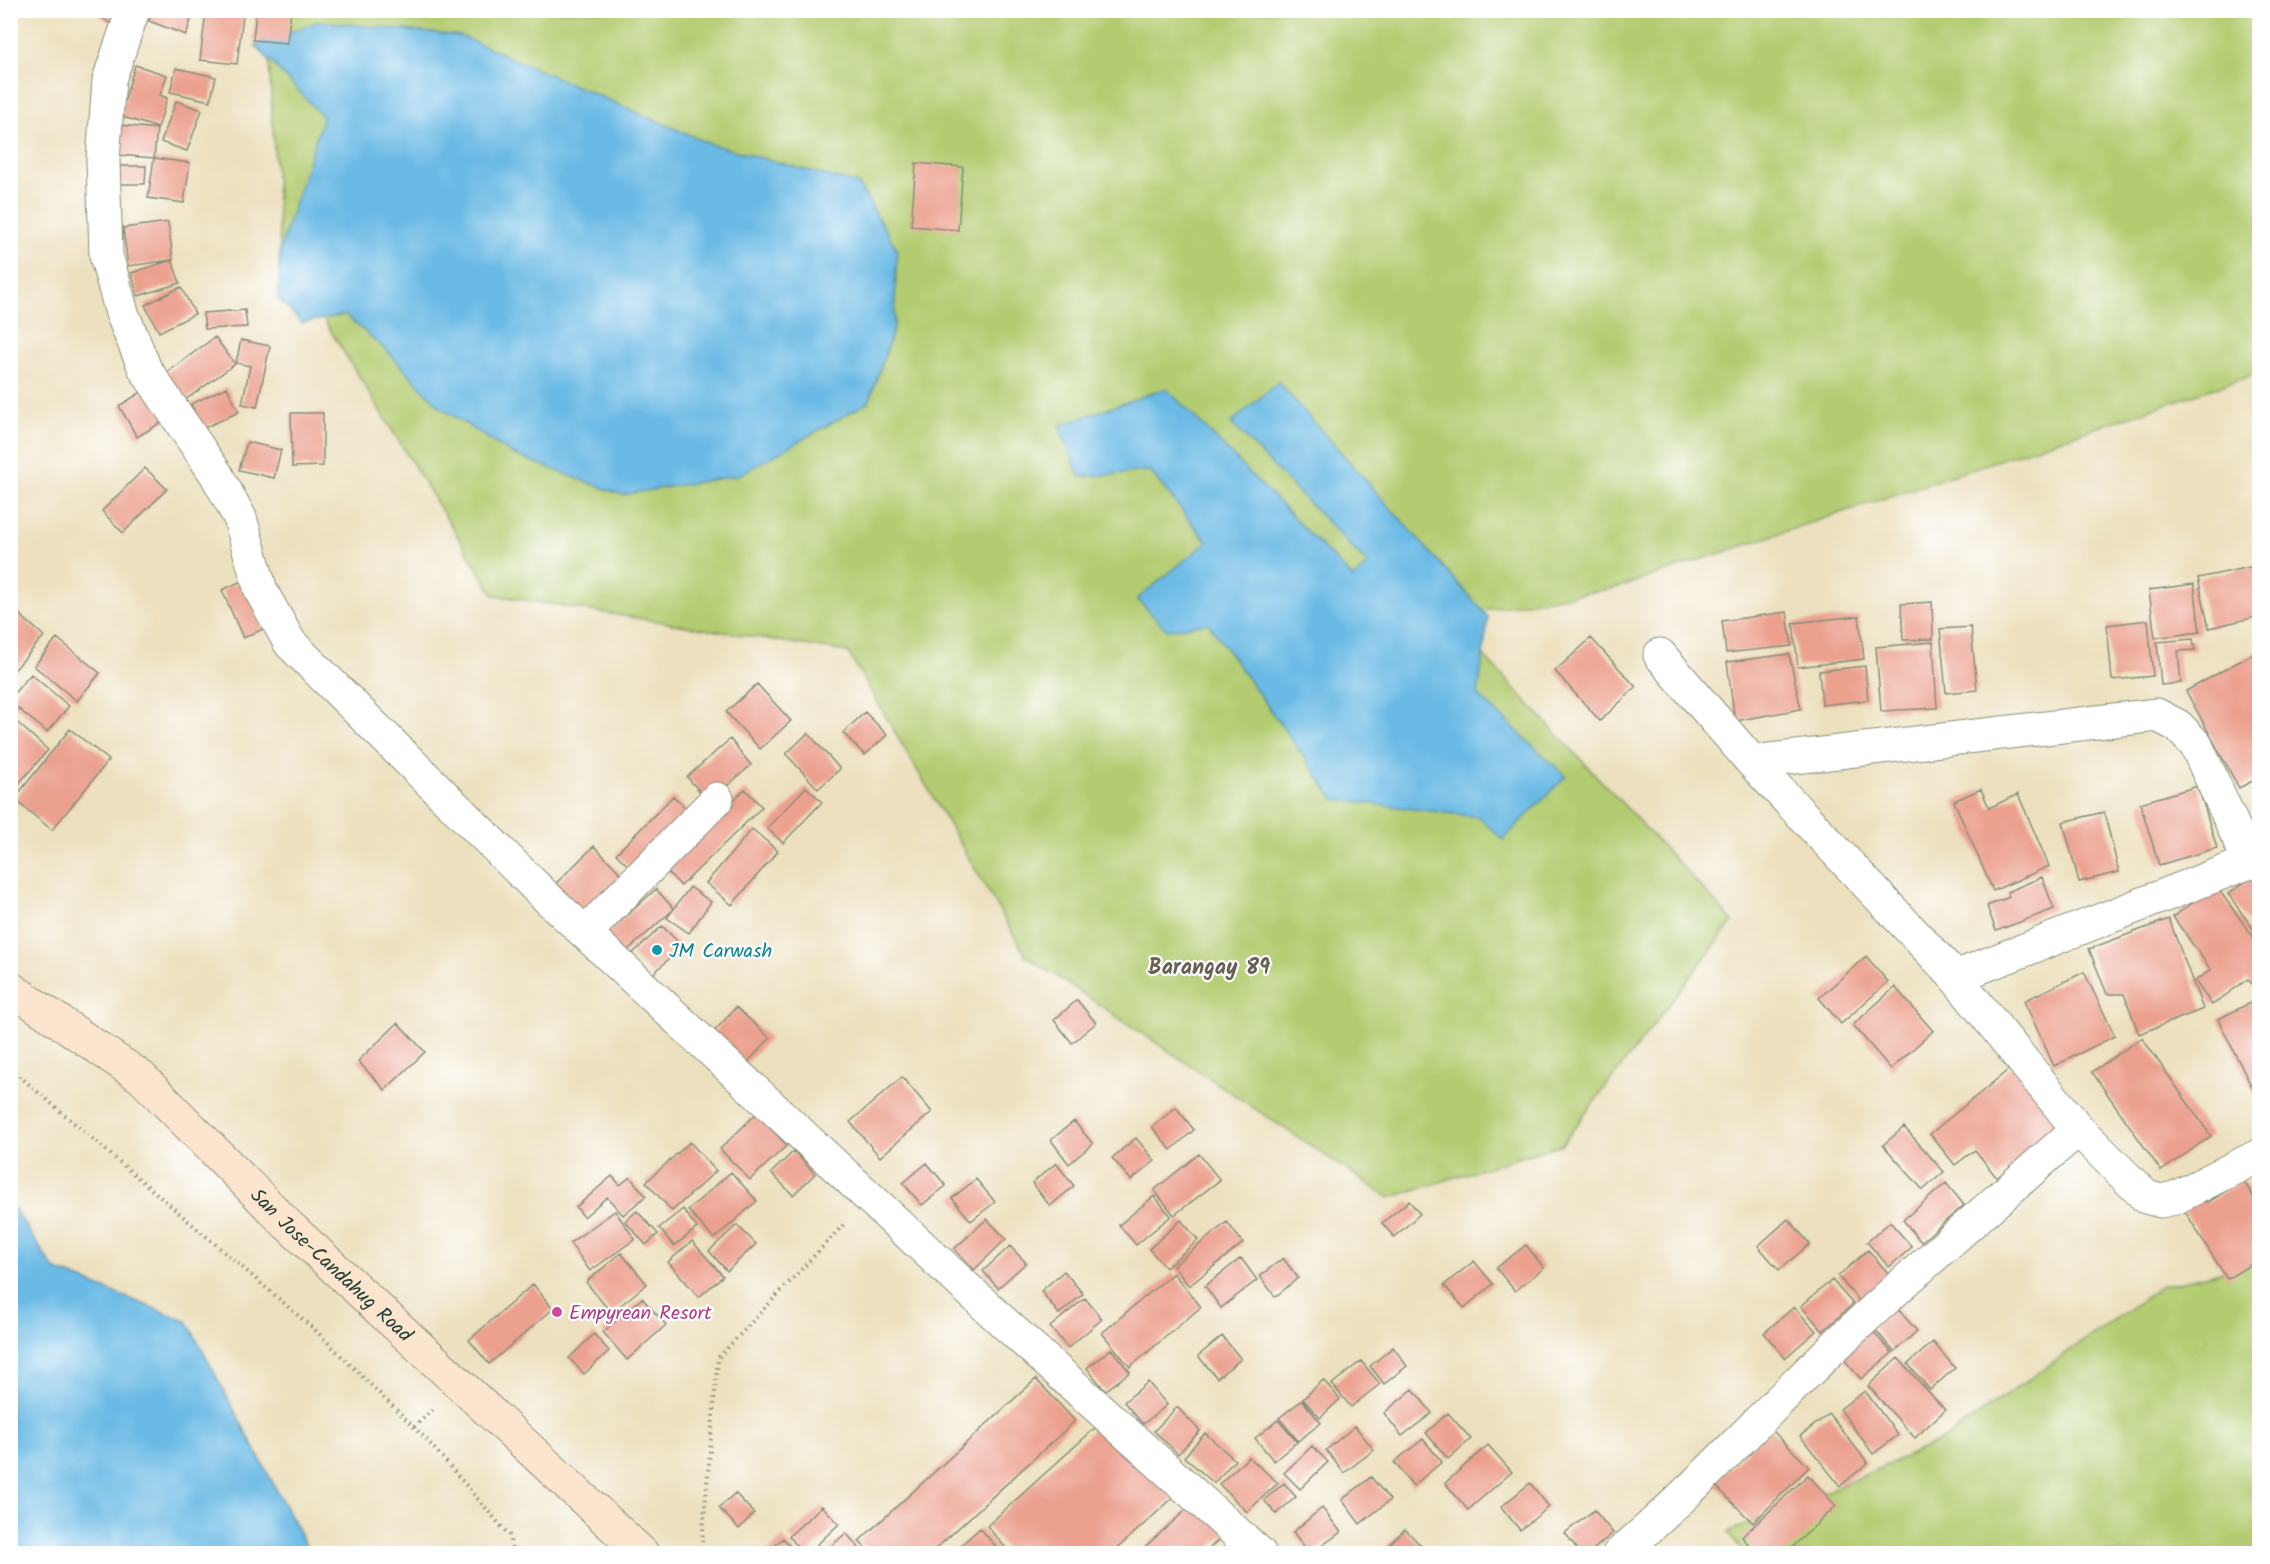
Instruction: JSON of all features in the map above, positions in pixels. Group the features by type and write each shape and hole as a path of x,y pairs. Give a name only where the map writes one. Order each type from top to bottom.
{"street":[{"path":"133,10 109,80 103,160 106,255 122,313 146,369 216,474 240,518 261,591 290,643 358,713 585,933 1000,1319 1260,1554"},
{"path":"1660,655 1752,762 1955,977 2078,1129 2146,1197 2161,1201 2175,1198 2259,1155"},
{"path":"1752,762 2157,715 2178,726 2196,745 2255,861 1955,977"},
{"path":"585,933 717,799"},
{"name":"San Jose-Candahug Road","path":"10,988 141,1077 287,1224 643,1554"},
{"path":"1619,1554 1715,1467 1836,1345 2078,1129"}],"path":[{"path":"10,1068 314,1329 427,1440 509,1535 513,1554"},
{"path":"701,1554 718,1358 870,1197"}],"green space":[{"path":"266,11 2259,11 2259,373 1616,588 1446,616 1733,921 1562,1144 1389,1198 1026,956 848,652 494,595 280,249"},
{"path":"2259,1263 2259,1553 1745,1554 1728,1532 1840,1486 1942,1440 2162,1286"}],"water":[{"path":"319,21 461,36 710,144 858,184 897,249 894,328 869,402 739,475 622,495 512,454 441,408 387,351 345,315 302,323 278,299 280,249 323,117 255,45"},
{"path":"1278,382 1488,617 1478,695 1566,776 1503,840 1479,817 1334,799 1208,623 1167,630 1137,599 1207,542 1150,471 1080,477 1059,426 1166,388 1353,578 1368,564 1231,423"},
{"path":"11,1204 54,1269 187,1321 310,1553 11,1553"}],"building":[{"path":"99,10 119,10 114,26 98,15"},
{"path":"153,10 194,10 186,35 149,21"},
{"path":"256,10 291,10 287,43 253,40"},
{"path":"206,11 243,15 237,64 200,60"},
{"path":"135,65 167,75 160,95 167,98 158,128 120,116"},
{"path":"176,68 216,77 210,101 170,92"},
{"path":"176,101 202,110 187,151 161,142"},
{"path":"121,125 157,129 154,158 118,155"},
{"path":"154,158 190,163 184,203 148,198"},
{"path":"916,163 963,167 958,230 911,226"},
{"path":"119,166 146,166 145,184 118,184"},
{"path":"168,222 173,260 128,266 123,228"},
{"path":"172,260 180,283 138,296 131,273"},
{"path":"181,287 195,314 159,332 145,305"},
{"path":"245,310 247,327 205,329 203,313"},
{"path":"215,337 235,364 181,403 161,377"},
{"path":"241,340 270,346 257,407 242,404 250,366 236,363"},
{"path":"151,386 169,418 137,437 119,406"},
{"path":"227,387 239,412 202,429 191,404"},
{"path":"291,413 323,413 323,466 292,467"},
{"path":"247,442 281,450 274,478 239,470"},
{"path":"145,468 167,489 123,533 102,511"},
{"path":"2260,565 2260,616 2209,628 2198,578"},
{"path":"242,581 263,629 243,638 222,590"},
{"path":"2194,584 2200,632 2155,638 2149,590"},
{"path":"1932,602 1933,639 1903,640 1901,604"},
{"path":"10,606 44,636 10,675"},
{"path":"1787,612 1792,646 1726,653 1722,621"},
{"path":"1859,616 1864,659 1798,667 1793,623"},
{"path":"2148,620 2153,676 2112,680 2107,625"},
{"path":"1971,627 1977,690 1946,693 1940,629"},
{"path":"57,638 100,673 77,701 34,666"},
{"path":"1591,638 1636,687 1600,721 1555,671"},
{"path":"2193,639 2195,650 2178,651 2181,683 2161,685 2157,642"},
{"path":"1933,642 1937,708 1881,711 1876,647"},
{"path":"2258,651 2260,654 2260,777 2239,788 2186,691"},
{"path":"1789,654 1801,709 1735,721 1727,662"},
{"path":"1865,666 1868,700 1822,705 1819,671"},
{"path":"31,674 69,706 47,732 10,702 10,698"},
{"path":"757,684 791,721 760,749 726,712"},
{"path":"865,712 887,735 865,755 843,733"},
{"path":"10,716 48,750 13,790 10,788"},
{"path":"70,729 109,760 52,830 14,799"},
{"path":"808,733 840,769 818,789 786,754"},
{"path":"730,739 751,765 709,802 687,777"},
{"path":"2198,786 2217,848 2159,865 2140,803"},
{"path":"806,787 822,802 783,843 767,828"},
{"path":"745,789 762,807 681,886 664,868"},
{"path":"1981,789 1989,808 2018,794 2049,866 1993,891 1954,801"},
{"path":"673,796 696,818 639,876 616,854"},
{"path":"2104,812 2119,872 2079,882 2063,822"},
{"path":"752,829 778,851 732,905 706,883"},
{"path":"594,846 630,883 586,927 550,889"},
{"path":"2258,873 2260,932 2257,934 2228,894"},
{"path":"2042,877 2054,909 1996,931 1987,906 2009,897 2007,892"},
{"path":"2216,886 2260,946 2260,991 2258,992 2248,979 2212,1005 2195,981 2211,970 2173,917"},
{"path":"690,887 711,902 689,933 667,918"},
{"path":"656,889 674,909 619,958 601,939"},
{"path":"2169,919 2203,1009 2139,1034 2124,994 2107,994 2089,949"},
{"name":"JM Carwash","path":"662,926 682,946 652,975 632,954"},
{"path":"1866,956 1888,982 1841,1024 1819,998"},
{"path":"2084,972 2115,1036 2054,1066 2024,1001"},
{"path":"1895,987 1933,1031 1891,1069 1853,1025"},
{"path":"2260,998 2260,1104 2218,1019"},
{"path":"1077,1000 1096,1023 1072,1043 1054,1020"},
{"path":"736,1007 770,1038 746,1064 712,1034"},
{"path":"398,1023 425,1052 385,1090 358,1061"},
{"path":"2142,1038 2211,1136 2161,1171 2092,1072"},
{"path":"2013,1066 2062,1127 1997,1178 1975,1150 1955,1165 1930,1134"},
{"path":"902,1077 932,1112 880,1157 850,1122"},
{"path":"1176,1107 1194,1130 1171,1150 1152,1127"},
{"path":"756,1114 787,1145 750,1180 720,1149"},
{"path":"1074,1121 1093,1144 1069,1164 1051,1140"},
{"path":"1904,1127 1944,1172 1923,1190 1883,1145"},
{"path":"1136,1138 1155,1161 1131,1180 1112,1158"},
{"path":"690,1142 716,1171 672,1211 646,1182"},
{"path":"794,1151 815,1174 793,1195 771,1173"},
{"path":"1199,1154 1220,1180 1174,1215 1154,1190"},
{"path":"927,1163 946,1186 922,1205 903,1183"},
{"path":"1056,1163 1074,1186 1050,1206 1032,1183"},
{"path":"731,1172 757,1201 714,1239 688,1210"},
{"path":"612,1176 620,1185 630,1177 646,1196 623,1215 607,1197 584,1217 576,1207"},
{"path":"976,1179 995,1202 971,1221 952,1198"},
{"path":"2243,1180 2260,1207 2260,1259 2227,1279 2181,1205 2201,1192 2207,1203"},
{"path":"1946,1183 1964,1205 1921,1242 1903,1220"},
{"path":"1154,1196 1171,1216 1136,1245 1119,1225"},
{"path":"1409,1201 1420,1214 1394,1237 1382,1223"},
{"path":"683,1209 697,1228 674,1246 659,1228"},
{"path":"615,1211 635,1239 590,1271 570,1243"},
{"path":"637,1211 658,1234 646,1245 625,1221"},
{"path":"987,1219 1006,1239 974,1270 954,1249"},
{"path":"1788,1219 1810,1244 1779,1270 1758,1246"},
{"path":"1181,1220 1198,1240 1166,1268 1149,1249"},
{"path":"1227,1222 1243,1243 1189,1286 1173,1266"},
{"path":"1890,1222 1912,1247 1889,1267 1867,1242"},
{"path":"737,1225 756,1244 727,1271 709,1251"},
{"path":"692,1241 723,1276 699,1297 668,1262"},
{"path":"1526,1245 1544,1268 1515,1291 1496,1268"},
{"path":"1010,1246 1026,1263 998,1288 983,1271"},
{"path":"1868,1250 1889,1274 1859,1301 1838,1276"},
{"path":"621,1253 647,1284 611,1313 586,1282"},
{"path":"1241,1258 1257,1280 1221,1308 1205,1286"},
{"path":"1283,1258 1298,1278 1275,1297 1260,1276"},
{"path":"1474,1261 1493,1284 1464,1308 1444,1285"},
{"path":"1064,1271 1083,1294 1059,1314 1041,1291"},
{"path":"1173,1273 1201,1307 1130,1367 1102,1333"},
{"path":"1832,1280 1853,1304 1823,1331 1801,1306"},
{"path":"533,1284 553,1309 489,1364 469,1340"},
{"path":"642,1298 666,1325 627,1360 603,1332"},
{"path":"1085,1298 1102,1319 1068,1348 1050,1327"},
{"path":"1794,1307 1816,1331 1785,1358 1764,1333"},
{"path":"1896,1307 1917,1331 1894,1352 1873,1327"},
{"path":"1869,1327 1892,1353 1861,1379 1839,1354"},
{"path":"594,1334 609,1351 584,1374 569,1358"},
{"path":"1222,1336 1241,1359 1217,1378 1198,1356"},
{"path":"1933,1342 1955,1368 1930,1390 1908,1364"},
{"path":"1393,1347 1407,1366 1384,1384 1370,1366"},
{"path":"1111,1349 1130,1372 1105,1391 1087,1368"},
{"path":"1898,1358 1945,1410 1915,1438 1868,1386"},
{"path":"1361,1361 1380,1384 1351,1407 1332,1384"},
{"path":"1036,1379 1075,1421 930,1554 871,1554 859,1541"},
{"path":"1323,1380 1340,1399 1320,1418 1303,1399"},
{"path":"1148,1382 1167,1405 1143,1424 1124,1402"},
{"path":"1413,1389 1432,1413 1402,1436 1384,1413"},
{"path":"1865,1391 1898,1435 1873,1454 1840,1409"},
{"path":"1302,1400 1321,1423 1298,1441 1279,1418"},
{"path":"1177,1407 1200,1431 1178,1454 1154,1431"},
{"path":"1448,1413 1471,1439 1448,1459 1426,1433"},
{"path":"1829,1414 1868,1463 1840,1486 1800,1436"},
{"path":"1105,1419 1175,1496 1111,1554 1011,1554 987,1526"},
{"path":"1278,1420 1297,1442 1274,1461 1255,1438"},
{"path":"1355,1426 1374,1450 1344,1473 1326,1450"},
{"path":"1770,1428 1809,1467 1753,1523 1714,1484"},
{"path":"1205,1433 1235,1460 1214,1483 1184,1457"},
{"path":"1423,1439 1442,1462 1413,1486 1394,1462"},
{"path":"1488,1445 1512,1472 1468,1510 1445,1483"},
{"path":"1312,1446 1328,1462 1300,1489 1284,1473"},
{"path":"1249,1457 1278,1483 1247,1512 1219,1484"},
{"path":"1808,1475 1836,1506 1785,1554 1757,1554 1742,1537"},
{"path":"1371,1477 1390,1500 1360,1524 1342,1500"},
{"path":"1284,1483 1296,1497 1276,1514 1264,1500"},
{"path":"1530,1483 1549,1507 1520,1530 1501,1507"},
{"path":"735,1493 754,1513 739,1529 719,1508"},
{"path":"1197,1500 1226,1533 1203,1554 1137,1554"},
{"path":"822,1506 839,1524 807,1554 804,1554 789,1536"},
{"path":"1322,1508 1341,1532 1310,1554 1293,1532"},
{"path":"1594,1510 1613,1533 1588,1554 1581,1554 1565,1533"},
{"path":"980,1528 1002,1554 951,1554"},
{"path":"1405,1529 1429,1554 1379,1554"},
{"path":"846,1533 864,1554 822,1554"},
{"path":"783,1538 797,1554 766,1554"}],"place":[{"name":"JM Carwash","path":"657,950"},
{"name":"Empyrean Resort","path":"557,1312"}],"district":[{"name":"Barangay 89","path":"1209,966"}]}
